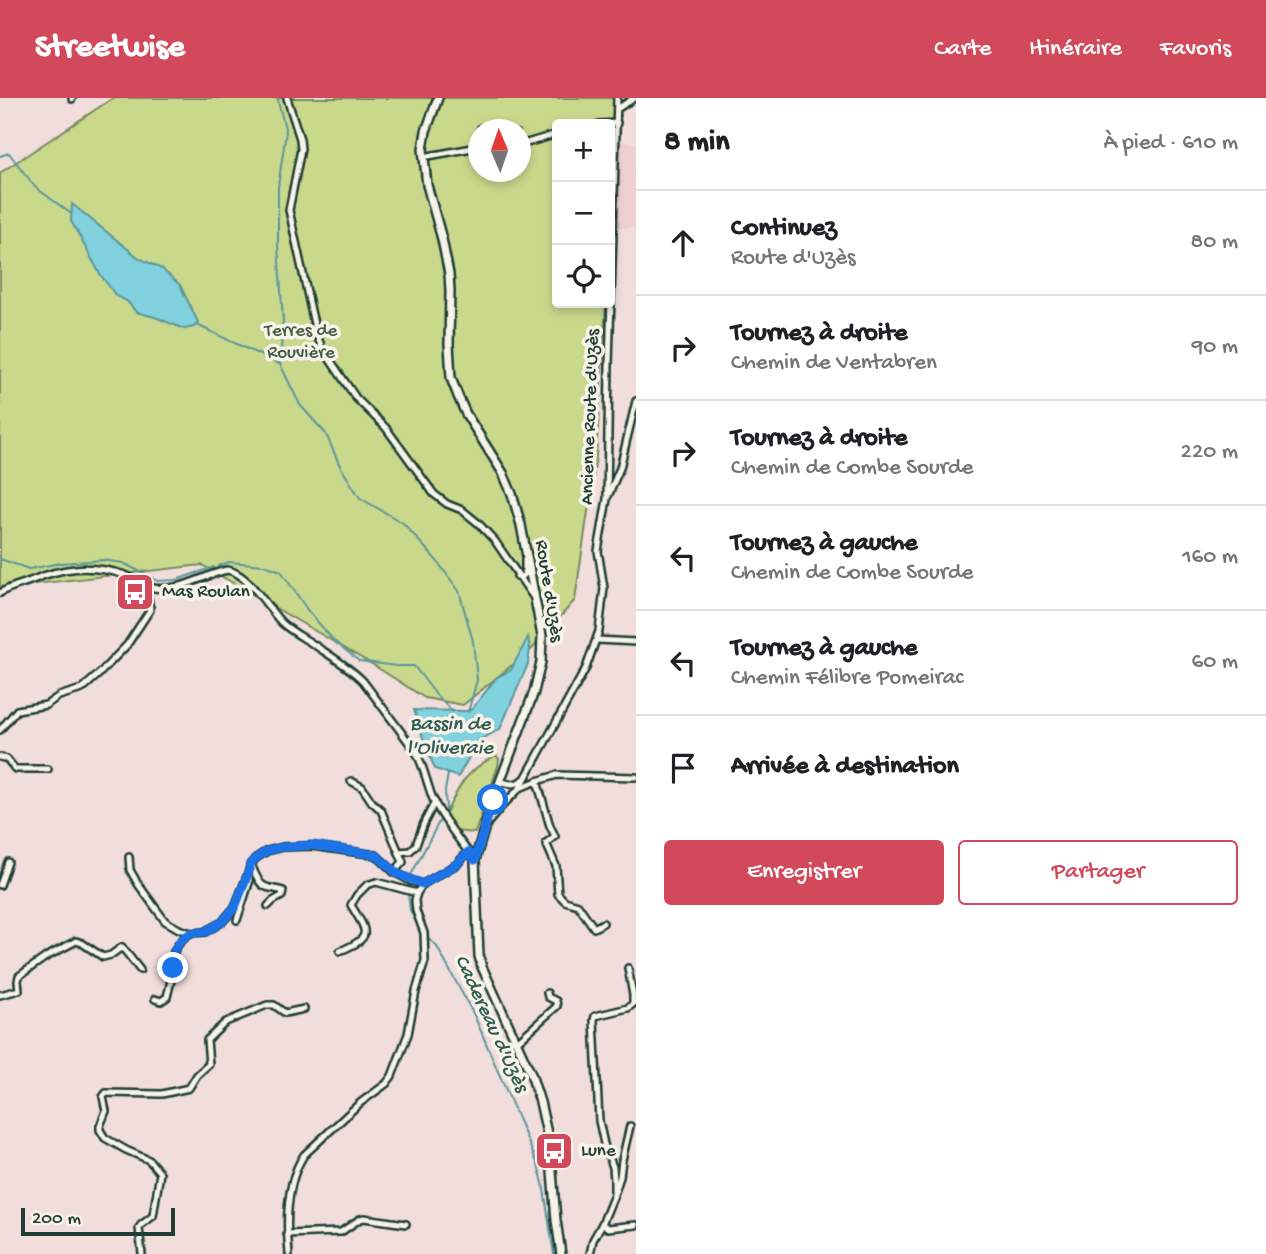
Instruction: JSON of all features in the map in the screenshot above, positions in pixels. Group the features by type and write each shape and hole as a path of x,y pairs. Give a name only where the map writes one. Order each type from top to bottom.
{"main road":[{"name":"Route d'Uzès","path":"438,98 426,131 423,157 427,185 443,239 449,274 452,378 466,414 503,473 512,494 526,548 542,636 541,662 534,692 500,780 475,860 480,956 482,967 531,1074 540,1102 547,1136 561,1254"}],"street":[{"path":"287,98 301,149 289,211 316,333 322,348 356,398 386,428 434,494 478,523 495,541 536,600"},
{"name":"Ancienne Route d'Uzès","path":"484,828 520,788 586,668 597,640 604,588 598,551 607,499 617,98"},
{"path":"617,109 634,98"},
{"path":"531,142 552,135"},
{"path":"423,157 468,149"},
{"path":"607,499 620,468 636,401"},
{"path":"517,576 522,577 525,574 526,548"},
{"path":"0,593 57,570 78,568 126,576 155,588 171,588 227,570 234,571 241,575 292,632 330,655 363,681 416,752 435,802 475,860"},
{"path":"517,576 533,584"},
{"path":"0,730 17,710 46,705 59,695 82,689 98,675 127,645 150,610 143,584"},
{"path":"523,584 533,584"},
{"path":"597,640 636,642"},
{"path":"0,757 8,759 15,769 48,769"},
{"path":"520,788 557,775 636,777"},
{"path":"500,780 517,784 526,778"},
{"path":"351,781 362,787 381,810 403,862 394,872"},
{"path":"537,781 555,836 546,843 556,866 558,894 565,901 578,905 594,928 603,923"},
{"path":"496,792 501,799 510,798 513,791 509,784"},
{"path":"398,852 410,851 416,845 435,802"},
{"path":"129,857 130,870 165,921 191,933 205,932 222,922 235,907 250,864 267,851 283,847 312,845 376,855 394,872 423,884"},
{"path":"411,892 457,864 468,852"},
{"path":"0,885 8,862"},
{"path":"250,864 261,885 283,891 282,896 268,906"},
{"path":"237,920 249,883 248,874"},
{"path":"289,1254 287,1234 292,1185 299,1163 304,1155 360,1103 386,1084 392,1076 408,1034 425,961 424,936 411,892 376,882 367,885 351,905 364,927 363,937 358,943 340,951"},
{"path":"155,999 161,1001 167,997 173,968 171,960 175,949 181,940 191,933"},
{"path":"0,995 19,990 19,976 76,941 103,957 122,947 140,970"},
{"path":"614,1195 613,1167 598,1121 594,1020 595,1016 628,1008 633,1004 628,968"},
{"path":"517,1042 557,1006 556,1001 548,997 547,993"},
{"path":"142,1254 139,1228 153,1216 160,1173 149,1160 112,1143 100,1130 106,1111 103,1097 106,1093 162,1094 188,1088 209,1064 207,1040 226,1022 267,1005 274,1005 285,1013 304,1009"},
{"path":"590,1254 593,1240 620,1177 630,1126"},
{"path":"287,1234 341,1232 364,1218 406,1224"},
{"path":"602,1224 608,1228 636,1225"}],"shaded area":[{"path":"620,142 636,143 636,228 618,228"}],"green space":[{"name":"Terres de Rouvière","path":"113,98 616,98 615,121 552,119 552,308 606,308 596,457 575,600 532,649 463,705 425,698 202,565 0,588 0,173"},
{"name":"Bassin de l'Oliveraie","path":"496,755 499,759 498,766 475,833 455,831 445,815 455,795 470,773"}],"water":[{"path":"72,204 139,258 162,269 180,285 198,322 194,327 184,329 136,312 127,301 116,296 100,274 71,221"},
{"name":"Bassin de l'Oliveraie","path":"528,637 528,664 500,729 478,741 458,777 435,769 414,710 472,709 497,677 511,670"}],"waterway":[{"name":"Cadereau d'Uzès","path":"279,98 286,132 278,187 278,245 283,321 280,364 300,405 326,434 340,466 360,498 403,523 459,591 473,641 477,680 468,712"},
{"path":"0,156 9,153 35,187 70,213"},
{"path":"195,324 279,364"},
{"path":"0,559 29,569 103,560 123,563 158,581 176,580 214,567"},
{"path":"219,566 229,562 264,565 281,571 308,611 334,641 359,661 414,666 453,712"},
{"name":"Cadereau d'Uzès","path":"444,813 448,774"},
{"name":"Cadereau d'Uzès","path":"408,889 411,875 441,818"},
{"name":"Cadereau d'Uzès","path":"408,894 410,910 422,934"},
{"name":"Cadereau d'Uzès","path":"427,938 436,945 474,1015 538,1165 554,1254"}],"place":[{"name":"Mas Roulan","path":"135,592"},
{"name":"Lune","path":"554,1151"}],"route":[{"path":"173,968 171,960 181,940 191,933 205,932 222,922 235,907 250,864 267,851 312,845 376,855 394,872 423,884 457,864 468,852 475,860 493,800"}]}
